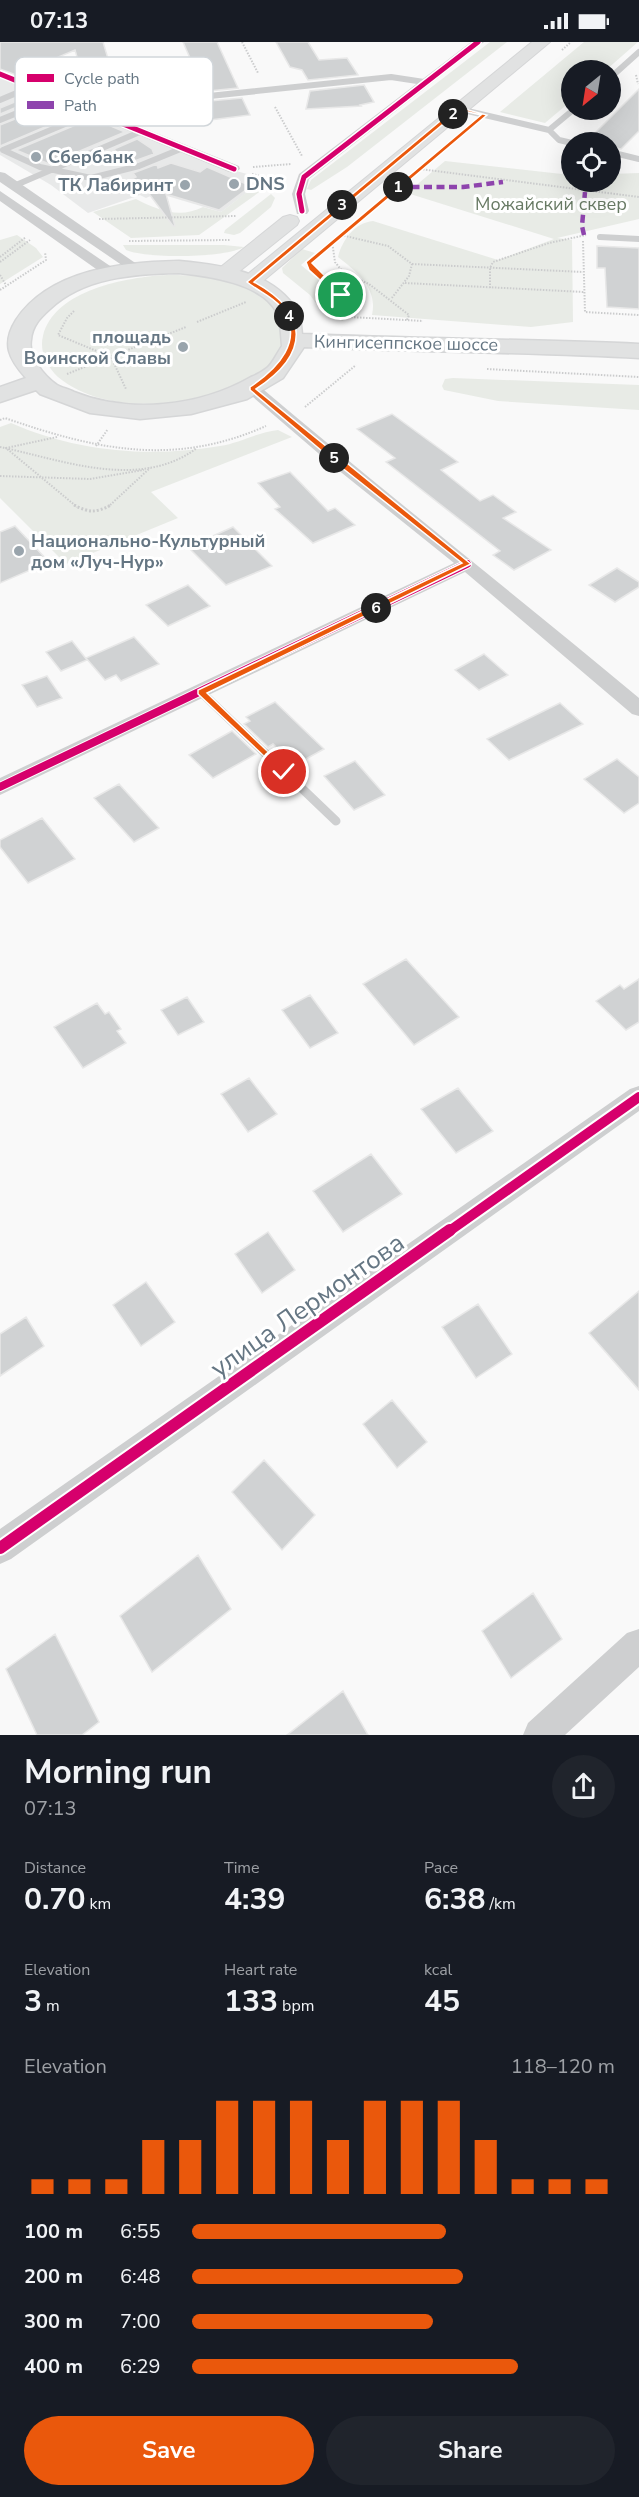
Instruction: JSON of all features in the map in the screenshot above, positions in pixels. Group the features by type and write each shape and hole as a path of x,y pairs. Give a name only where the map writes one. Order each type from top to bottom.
{"main road":[{"path":"435,108 520,42"},
{"path":"252,291 459,109 542,42"},
{"path":"224,274 322,196"},
{"path":"179,267 224,274 252,291 270,294 284,307 293,331 289,356 280,367 252,388 215,403 180,410 119,411 66,398 38,381 27,369 21,356 20,337 29,318 40,306 62,291 111,273 179,267"},
{"name":"Кингисеппское шоссе","path":"293,331 420,346 517,345 639,351"},
{"path":"0,395 38,381"}],"street":[{"path":"302,212 298,187 304,177 478,42"},
{"path":"0,74 15,79"},
{"path":"132,126 234,169"},
{"path":"0,176 137,269"},
{"path":"0,195 111,273"},
{"path":"252,388 338,461 468,564 639,710"},
{"path":"0,787 468,564"},
{"name":"улица Лермонтова","path":"0,1548 639,1097"},
{"path":"540,1735 639,1645"}],"lane":[{"path":"621,68 639,52"},
{"path":"213,96 391,77 424,82"},
{"path":"0,100 15,94"},
{"path":"459,109 549,130 561,140"},
{"path":"0,120 15,114"},
{"path":"549,130 561,120"},
{"path":"60,126 3,150 40,168 54,168 91,178 139,166 183,147"},
{"path":"16,185 142,130"},
{"path":"621,155 639,159"},
{"path":"597,235 639,239"},
{"path":"201,692 336,821"}],"path":[{"path":"554,57 571,42"},
{"path":"413,175 428,163"},
{"path":"234,169 293,164"},
{"path":"234,169 280,181 281,190"},
{"path":"420,170 639,197"},
{"path":"99,219 236,216"},
{"path":"348,228 340,235 383,244 398,250 412,264 583,272"},
{"path":"0,257 26,239 26,233 46,252 46,260 39,267 0,290"},
{"path":"490,288 490,268 493,262 549,243 597,235"},
{"path":"597,235 583,239 585,312 639,315"},
{"path":"0,262 30,239"},
{"path":"120,239 131,241 240,240"},
{"path":"326,247 333,243 335,262 343,272 369,284 392,299 409,315 407,320"},
{"path":"312,258 309,263 312,269 341,295 350,317 425,321"},
{"path":"392,299 405,284 412,264"},
{"path":"324,278 343,272"},
{"path":"0,275 6,285"},
{"path":"405,284 584,292"},
{"path":"197,322 252,291"},
{"path":"77,308 67,318 58,335 111,357 129,395 96,446"},
{"path":"61,376 186,327"},
{"path":"299,411 322,395 346,370 353,365 364,364"},
{"path":"476,369 639,377"},
{"path":"0,420 5,418 58,437 96,446 149,450 197,447 244,439 272,423"},
{"path":"6,448 58,437"},
{"path":"0,447 50,460 132,470 178,462 187,458 197,447"},
{"path":"6,448 72,504 89,513 98,512 113,504 150,468"},
{"path":"0,476 77,480 126,476 150,468"}],"shaded area":[{"path":"0,77 15,83 15,126 122,126 229,169 265,179 221,212 157,193 146,198 140,195 88,213 51,185 0,155"}],"green space":[{"path":"490,42 507,42 347,167 311,190 307,189 311,180"},
{"path":"584,42 638,42 617,60 562,60"},
{"path":"561,61 561,109 545,123 500,112"},
{"name":"Можайский сквер","path":"445,161 561,174 561,192 621,192 621,174 639,173 639,219 557,238 572,240 573,322 531,327 372,315 373,305 369,289 359,275 338,257 342,245 350,234 366,222 373,221 498,260 554,239 407,193"},
{"path":"263,180 272,183 199,235 131,238 93,212 136,199 169,212 194,211 203,207 221,212"},
{"path":"271,194 275,198 271,207 240,233 234,235 224,233 225,230"},
{"path":"17,235 36,248 43,257 0,284 0,240"},
{"path":"123,245 244,247 234,251 204,255 168,256 136,253 126,250"},
{"path":"302,249 315,253 301,265 328,287 338,299 346,315 343,321 323,313 310,295 283,273 282,268"},
{"path":"167,275 207,277 235,282 260,293 270,301 289,334 273,367 264,374 208,399 152,404 102,399 72,387 54,373 47,364 42,342 50,320 61,307 94,289 113,283"},
{"path":"445,379 639,385 639,410 498,401 444,390 442,386"},
{"path":"11,423 62,441 141,452 194,450 220,446 278,430 292,437 151,492 178,518 66,564 0,498 0,427"}],"building":[{"path":"0,42 103,42 108,57 77,57 75,50 58,57 15,57 15,75 0,69"},
{"path":"183,42 217,42 238,88 213,91 213,57 190,57"},
{"path":"276,42 308,42 319,60 347,58 358,75 308,80 302,70 290,67"},
{"path":"364,85 374,102 361,106 306,109 310,91"},
{"path":"639,89 639,131 621,149 621,132 596,132 608,120 621,120 621,107"},
{"path":"242,98 250,115 213,120 213,101"},
{"path":"15,102 15,108 0,114 0,108"},
{"path":"15,119 15,126 47,126 0,146 0,125"},
{"path":"73,126 111,126 125,132 49,164 16,150"},
{"path":"137,139 152,149 154,154 126,164 114,149"},
{"name":"ТК Лабиринт","path":"171,163 200,172 207,167 251,186 219,210 166,194 175,226 173,226 144,187 125,182 136,177 133,173 157,164 158,168"},
{"path":"597,246 639,248 639,309 607,307 605,268 597,268"},
{"path":"392,414 458,462 441,470 480,501 493,495 516,512 503,518 551,550 514,570 493,555 500,551 386,462 395,458 357,429"},
{"path":"290,472 328,511 335,508 355,525 313,543 275,509 280,507 258,483"},
{"name":"Национально-Культурный дом «Луч-Нур»","path":"15,526 49,562 0,583 0,532"},
{"path":"233,527 272,566 226,585 188,547"},
{"path":"617,568 639,582 639,587 615,602 589,585"},
{"path":"188,585 210,606 168,626 146,605"},
{"path":"134,637 159,664 121,681 116,675 105,680 86,658"},
{"path":"72,641 87,660 61,671 46,652"},
{"path":"484,654 508,675 479,690 455,670"},
{"path":"47,676 62,698 37,707 22,685"},
{"path":"275,702 324,749 295,765 273,744 268,747 244,724 250,721 246,717"},
{"path":"560,703 583,724 509,760 487,739"},
{"path":"232,731 256,754 213,778 189,755"},
{"path":"617,759 639,777 639,803 624,813 584,779"},
{"path":"355,761 385,795 354,810 324,776"},
{"path":"119,784 159,828 134,842 94,798"},
{"path":"42,818 75,859 28,883 0,847 0,840"},
{"path":"406,959 459,1017 414,1045 363,984"},
{"path":"639,979 639,1022 626,1030 596,1001 620,985 624,989"},
{"path":"310,995 338,1033 310,1048 282,1010"},
{"path":"187,997 204,1022 178,1035 161,1010"},
{"path":"97,1003 105,1014 109,1012 121,1029 117,1031 126,1043 83,1068 54,1027"},
{"path":"249,1078 277,1114 248,1132 221,1094"},
{"path":"458,1088 493,1131 456,1153 421,1109"},
{"path":"371,1154 402,1194 343,1232 313,1191"},
{"path":"268,1232 295,1270 262,1293 235,1254"},
{"path":"146,1282 175,1322 141,1346 113,1305"},
{"path":"639,1291 639,1390 589,1333"},
{"path":"478,1304 512,1354 476,1378 442,1327"},
{"path":"26,1317 44,1346 0,1376 0,1334"},
{"path":"392,1400 427,1442 397,1468 363,1424"},
{"path":"264,1460 315,1515 282,1550 232,1492"},
{"path":"198,1555 231,1609 152,1672 120,1616"},
{"path":"533,1593 562,1639 511,1678 482,1631"},
{"path":"55,1634 99,1722 82,1735 37,1735 6,1669"},
{"path":"343,1691 368,1735 287,1735"}],"marked path":[{"path":"399,187 463,187 503,182"},
{"path":"584,235 582,226 585,192"}],"cycle path":[{"path":"302,211 299,194 304,177 478,42"},
{"path":"0,74 15,80"},
{"path":"128,126 234,169"},
{"path":"0,787 467,564"},
{"path":"0,1548 639,1097"}],"place":[{"name":"Сбербанк","path":"36,157"},
{"name":"DNS","path":"234,184"},
{"name":"ТК Лабиринт","path":"185,185"},
{"name":"площадь Воинской Славы","path":"183,347"},
{"name":"Национально-Культурный дом «Луч-Нур»","path":"19,551"}],"route":[{"path":"284,772 201,692 468,564 338,461 252,388 268,378 289,356 295,329 284,307 270,294 250,282 459,109 484,115 312,258 309,263 312,269 341,295"}]}
